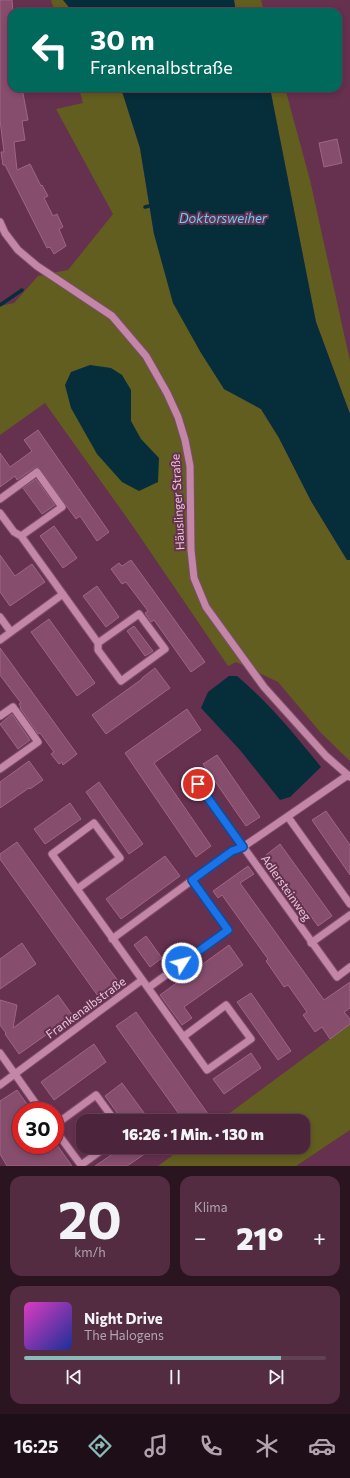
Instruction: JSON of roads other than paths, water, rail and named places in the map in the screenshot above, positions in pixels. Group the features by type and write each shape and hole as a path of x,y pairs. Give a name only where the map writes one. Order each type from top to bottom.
{"street":[{"name":"Häuslinger Straße","path":"0,222 5,233 18,250 37,266 112,316 146,356 167,393 178,417 185,440 190,466 191,550 194,578 206,607 264,687 326,756 349,776"},
{"path":"0,499 37,472 62,507 21,536"},
{"path":"0,513 14,532 21,536 98,643 98,650 121,681 165,649 139,614 98,643"},
{"path":"0,640 62,594"},
{"path":"0,617 11,632"},
{"path":"0,716 12,707 38,742 0,769"},
{"path":"112,939 232,851 243,847 349,776"},
{"name":"Adlersteinweg","path":"198,784 311,943 337,977 350,967"},
{"path":"288,817 350,904"},
{"name":"Frankenalbstraße","path":"0,1085 142,980 112,939 52,854 94,823 120,858 77,889"},
{"path":"148,988 228,930 192,880"},
{"path":"311,943 350,915"},
{"path":"142,980 182,1037 207,1070 251,1039 226,1005 182,1037"},
{"path":"0,1053 35,1102"},
{"path":"64,1118 96,1095 110,1114"},
{"path":"64,1142 81,1165 96,1154"}],"water":[{"path":"63,0 234,0 235,8 70,8"},
{"name":"Doktorsweiher","path":"122,92 271,92 316,322 350,414 350,560 347,560 311,501 279,438 261,409 224,389 201,353 173,303 154,234 140,148"},
{"path":"90,365 111,368 122,375 131,390 131,421 141,439 159,458 158,482 139,491 122,482 97,454 71,408 65,385 71,372"},
{"path":"229,676 237,676 249,686 271,708 321,767 290,797 280,800 240,750 201,708 208,692"}],"waterway":[{"path":"145,207 149,206"},
{"path":"0,305 22,290"}]}
